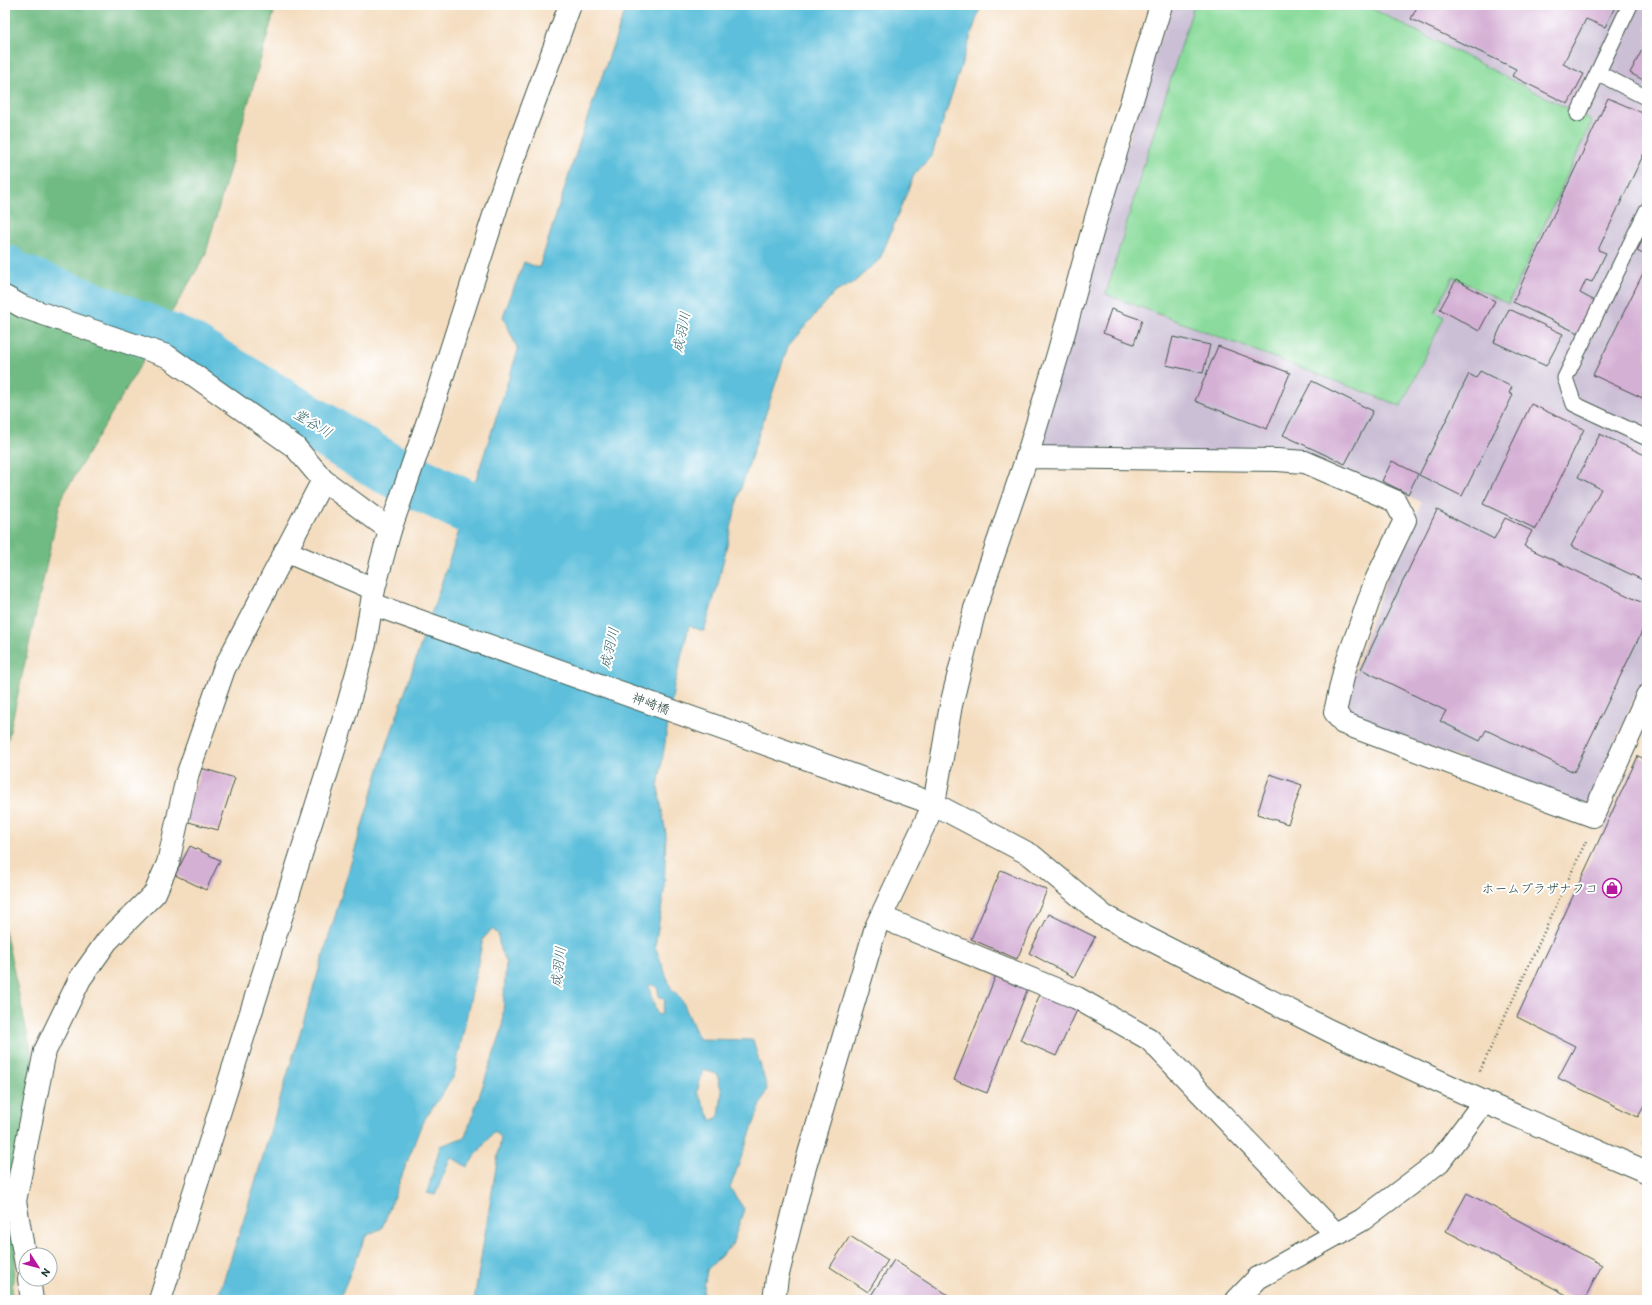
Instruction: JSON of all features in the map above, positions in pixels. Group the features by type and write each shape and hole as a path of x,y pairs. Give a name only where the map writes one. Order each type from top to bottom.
{"street":[{"path":"160,1300 346,712 364,644 373,597 390,530 432,409 504,184 570,5"},
{"path":"774,1300 777,1278 803,1174 876,927 934,804 951,705 975,609 1027,457 1058,354 1096,218 1161,5"},
{"path":"5,297 23,307 167,356 296,447 323,480 390,530"},
{"path":"1027,457 1277,460 1305,462 1395,501 1405,520 1376,580 1345,668 1335,712 1343,723 1593,816 1647,696"},
{"path":"23,1247 15,1201 45,1051 80,979 107,940 155,893 168,864 188,773 224,669 323,480"},
{"name":"神崎橋","path":"285,551 373,597 395,612 934,804 1031,855 1104,916 1330,1031 1477,1098 1647,1172"},
{"path":"881,917 1077,998 1148,1039 1336,1234"},
{"path":"1237,1300 1258,1278 1362,1220 1439,1162 1477,1098"},
{"path":"30,1287 32,1300"}],"lane":[{"path":"1578,114 1630,5"},
{"path":"1598,73 1647,98"},
{"path":"1647,210 1565,378 1574,404 1647,438"}],"path":[{"path":"1477,1098 1589,833 1593,816"}],"shaded area":[{"path":"1172,5 1647,5 1647,677 1637,691 1587,806 1348,716 1344,704 1386,579 1422,502 1310,457 1072,449 1037,444 1157,46"}],"green space":[{"path":"5,5 276,5 205,256 61,499 5,753"},
{"path":"1194,5 1365,5 1592,121 1508,304 1453,277 1435,312 1444,317 1401,406 1106,294 1144,164"},
{"path":"5,930 36,1074 11,1300 5,1300"}],"water":[{"name":"成羽川","path":"627,5 981,5 932,155 914,175 880,259 853,283 834,293 788,346 739,494 717,588 704,631 689,626 674,686 658,787 666,834 664,892 655,946 671,988 681,998 699,1039 753,1040 767,1088 730,1188 744,1209 732,1245 707,1270 702,1300 474,1300 501,1137 494,1131 467,1167 451,1157 435,1195 427,1193 440,1146 465,1137 502,1030 506,961 500,950 498,934 492,929 483,939 454,1076 422,1123 382,1228 366,1236 339,1300 217,1300 244,1219 381,763 518,350 503,316 524,262 539,268 586,122","holes":["649,984 657,987 659,996 665,1000 661,1015 657,1014","703,1070 717,1074 722,1093 719,1116 712,1121 697,1092"]}],"building":[{"path":"1418,5 1616,5 1605,27 1586,19 1563,64 1584,74 1568,104 1512,76 1516,69 1411,19"},
{"path":"1642,50 1647,53 1647,82 1630,73"},
{"path":"1608,98 1647,115 1647,147 1598,250 1606,253 1592,282 1586,280 1580,293 1595,301 1580,334 1513,302"},
{"path":"1647,231 1647,256 1637,251"},
{"path":"1647,265 1647,400 1593,375"},
{"path":"1456,280 1495,301 1479,331 1440,309"},
{"path":"1111,309 1142,320 1134,344 1103,333"},
{"path":"1509,309 1563,334 1546,366 1494,342"},
{"path":"1173,337 1210,345 1203,373 1166,365"},
{"path":"1218,346 1290,373 1267,429 1195,401"},
{"path":"1480,371 1512,387 1509,393 1513,395 1462,496 1419,475 1469,374 1476,378"},
{"path":"1312,381 1373,411 1345,464 1283,435"},
{"path":"1531,404 1584,429 1536,529 1483,504"},
{"path":"1600,434 1647,456 1647,582 1571,546 1601,489 1578,477"},
{"path":"1392,461 1418,474 1408,494 1382,481"},
{"path":"1437,510 1494,539 1505,518 1532,531 1524,546 1647,605 1647,621 1574,772 1486,730 1480,741 1440,721 1446,711 1361,669"},
{"name":"ホームプラザナフコ","path":"1638,756 1647,760 1647,1101 1638,1117 1558,1078 1575,1046 1517,1017"},
{"path":"201,768 235,778 218,830 185,821"},
{"path":"1270,774 1302,785 1288,824 1257,814"},
{"path":"190,846 220,860 206,890 175,875"},
{"path":"1001,870 1047,890 1017,959 971,939"},
{"path":"1049,914 1095,937 1074,977 1029,953"},
{"path":"996,975 1028,988 987,1093 954,1080"},
{"path":"1041,992 1078,1008 1056,1056 1020,1040"},
{"path":"1647,1139 1647,1148 1643,1146"},
{"path":"1467,1193 1602,1265 1584,1300 1576,1300 1446,1231"},
{"path":"850,1236 888,1260 868,1292 830,1267"},
{"path":"894,1260 956,1300 868,1300"}],"waterway":[{"name":"堂谷川","path":"5,271 14,278 85,305 186,347 385,467 467,507 538,527"}],"place":[{"name":"ホームプラザナフコ","path":"1612,888"}]}
